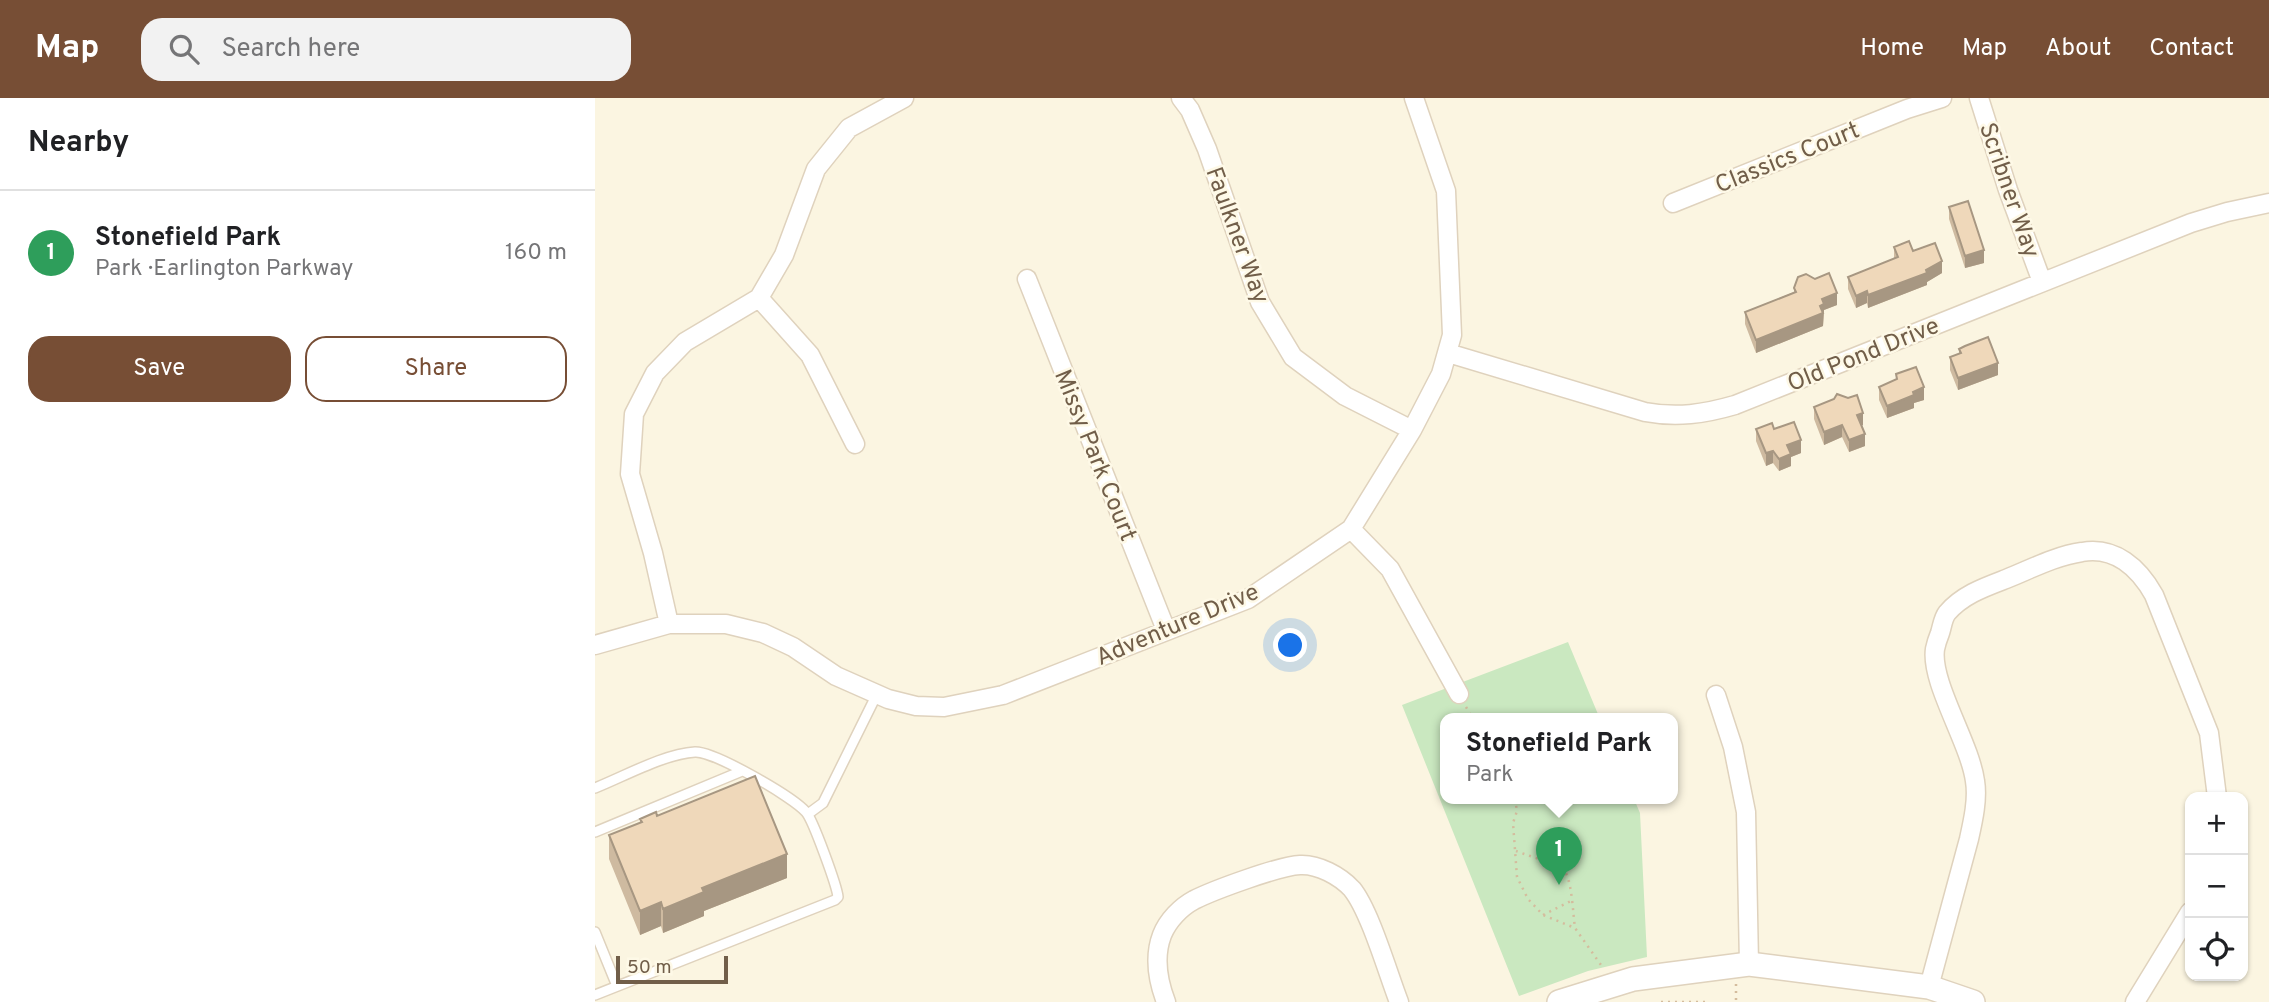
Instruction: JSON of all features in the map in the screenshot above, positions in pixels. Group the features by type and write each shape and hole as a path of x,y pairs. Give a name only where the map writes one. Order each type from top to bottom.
{"street":[{"path":"670,624 630,474 635,414 655,373 685,342 758,298 783,255 815,169 849,128 904,98"},
{"name":"Faulkner Way","path":"1181,98 1191,110 1207,149 1260,302 1293,357 1345,396 1412,430"},
{"name":"Adventure Drive","path":"595,645 670,624 726,624 763,633 793,647 836,676 877,694 916,706 944,707 1003,695 1248,599 1351,529 1412,430 1441,374 1448,353 1453,335 1445,191 1414,98"},
{"name":"Classics Court","path":"1673,204 1907,109 1942,98"},
{"name":"Scribner Way","path":"1979,98 2008,190 2042,282"},
{"name":"Old Pond Drive","path":"1448,353 1645,412 1667,416 1690,415 1735,405 2191,223 2269,203"},
{"name":"Missy Park Court","path":"1027,279 1166,630"},
{"path":"758,298 810,355 855,444"},
{"path":"1351,529 1391,569 1459,694"},
{"path":"1929,987 1969,839 1975,782 1966,747 1940,683 1934,650 1946,614 1975,591 2067,555 2086,551 2102,551 2134,566 2154,595 2209,733 2216,792"},
{"path":"1716,695 1733,747 1746,812 1749,964"},
{"path":"1166,1002 1157,965 1162,935 1175,915 1194,900 1280,868 1302,864 1329,872 1352,889 1365,914 1399,1002"},
{"path":"2134,1002 2186,918"},
{"path":"1559,1002 1633,979 1749,964 1929,987 1973,1002"}],"lane":[{"path":"808,814 823,803 877,694"},
{"path":"595,788 680,754 699,751 714,755 790,797 808,814 838,892 835,900 595,995"},
{"path":"595,832 742,771"},
{"path":"595,932 617,986"}],"path":[{"path":"1516,804 1517,811 1513,823 1517,877 1528,899 1543,915 1575,928"},
{"path":"1514,850 1563,869 1571,882 1575,928 1601,965 1605,988"},
{"path":"1543,915 1571,901"},
{"path":"1661,1002 1707,1002"}],"green space":[{"path":"1568,642 1598,713 1440,713 1440,800 1402,705"},
{"path":"1442,804 1636,804 1640,813 1647,957 1588,971 1519,996"}],"building":[{"path":"1968,201 1984,250 1965,256 1949,207"},
{"path":"1909,241 1913,251 1935,243 1942,261 1926,270 1927,273 1868,295 1867,291 1856,296 1848,277 1898,257 1894,247"},
{"path":"1829,273 1837,293 1822,299 1824,304 1820,306 1823,313 1756,340 1745,312 1796,292 1794,288 1798,277 1806,274 1815,279"},
{"path":"1988,337 1998,363 1958,378 1950,357 1961,353 1959,349"},
{"path":"1916,367 1924,387 1913,392 1914,395 1887,406 1879,387 1897,379 1896,374"},
{"path":"1837,394 1848,398 1857,395 1863,413 1857,415 1865,434 1849,440 1842,425 1824,432 1814,407 1834,399"},
{"path":"1794,422 1801,440 1787,445 1791,454 1779,459 1773,451 1766,453 1756,429 1772,423 1774,429"},
{"path":"755,776 787,854 702,888 704,892 663,909 661,902 640,911 609,835 642,822 640,819 656,812 657,816"}],"place":[{"name":"Stonefield Park","path":"1559,885"}]}
